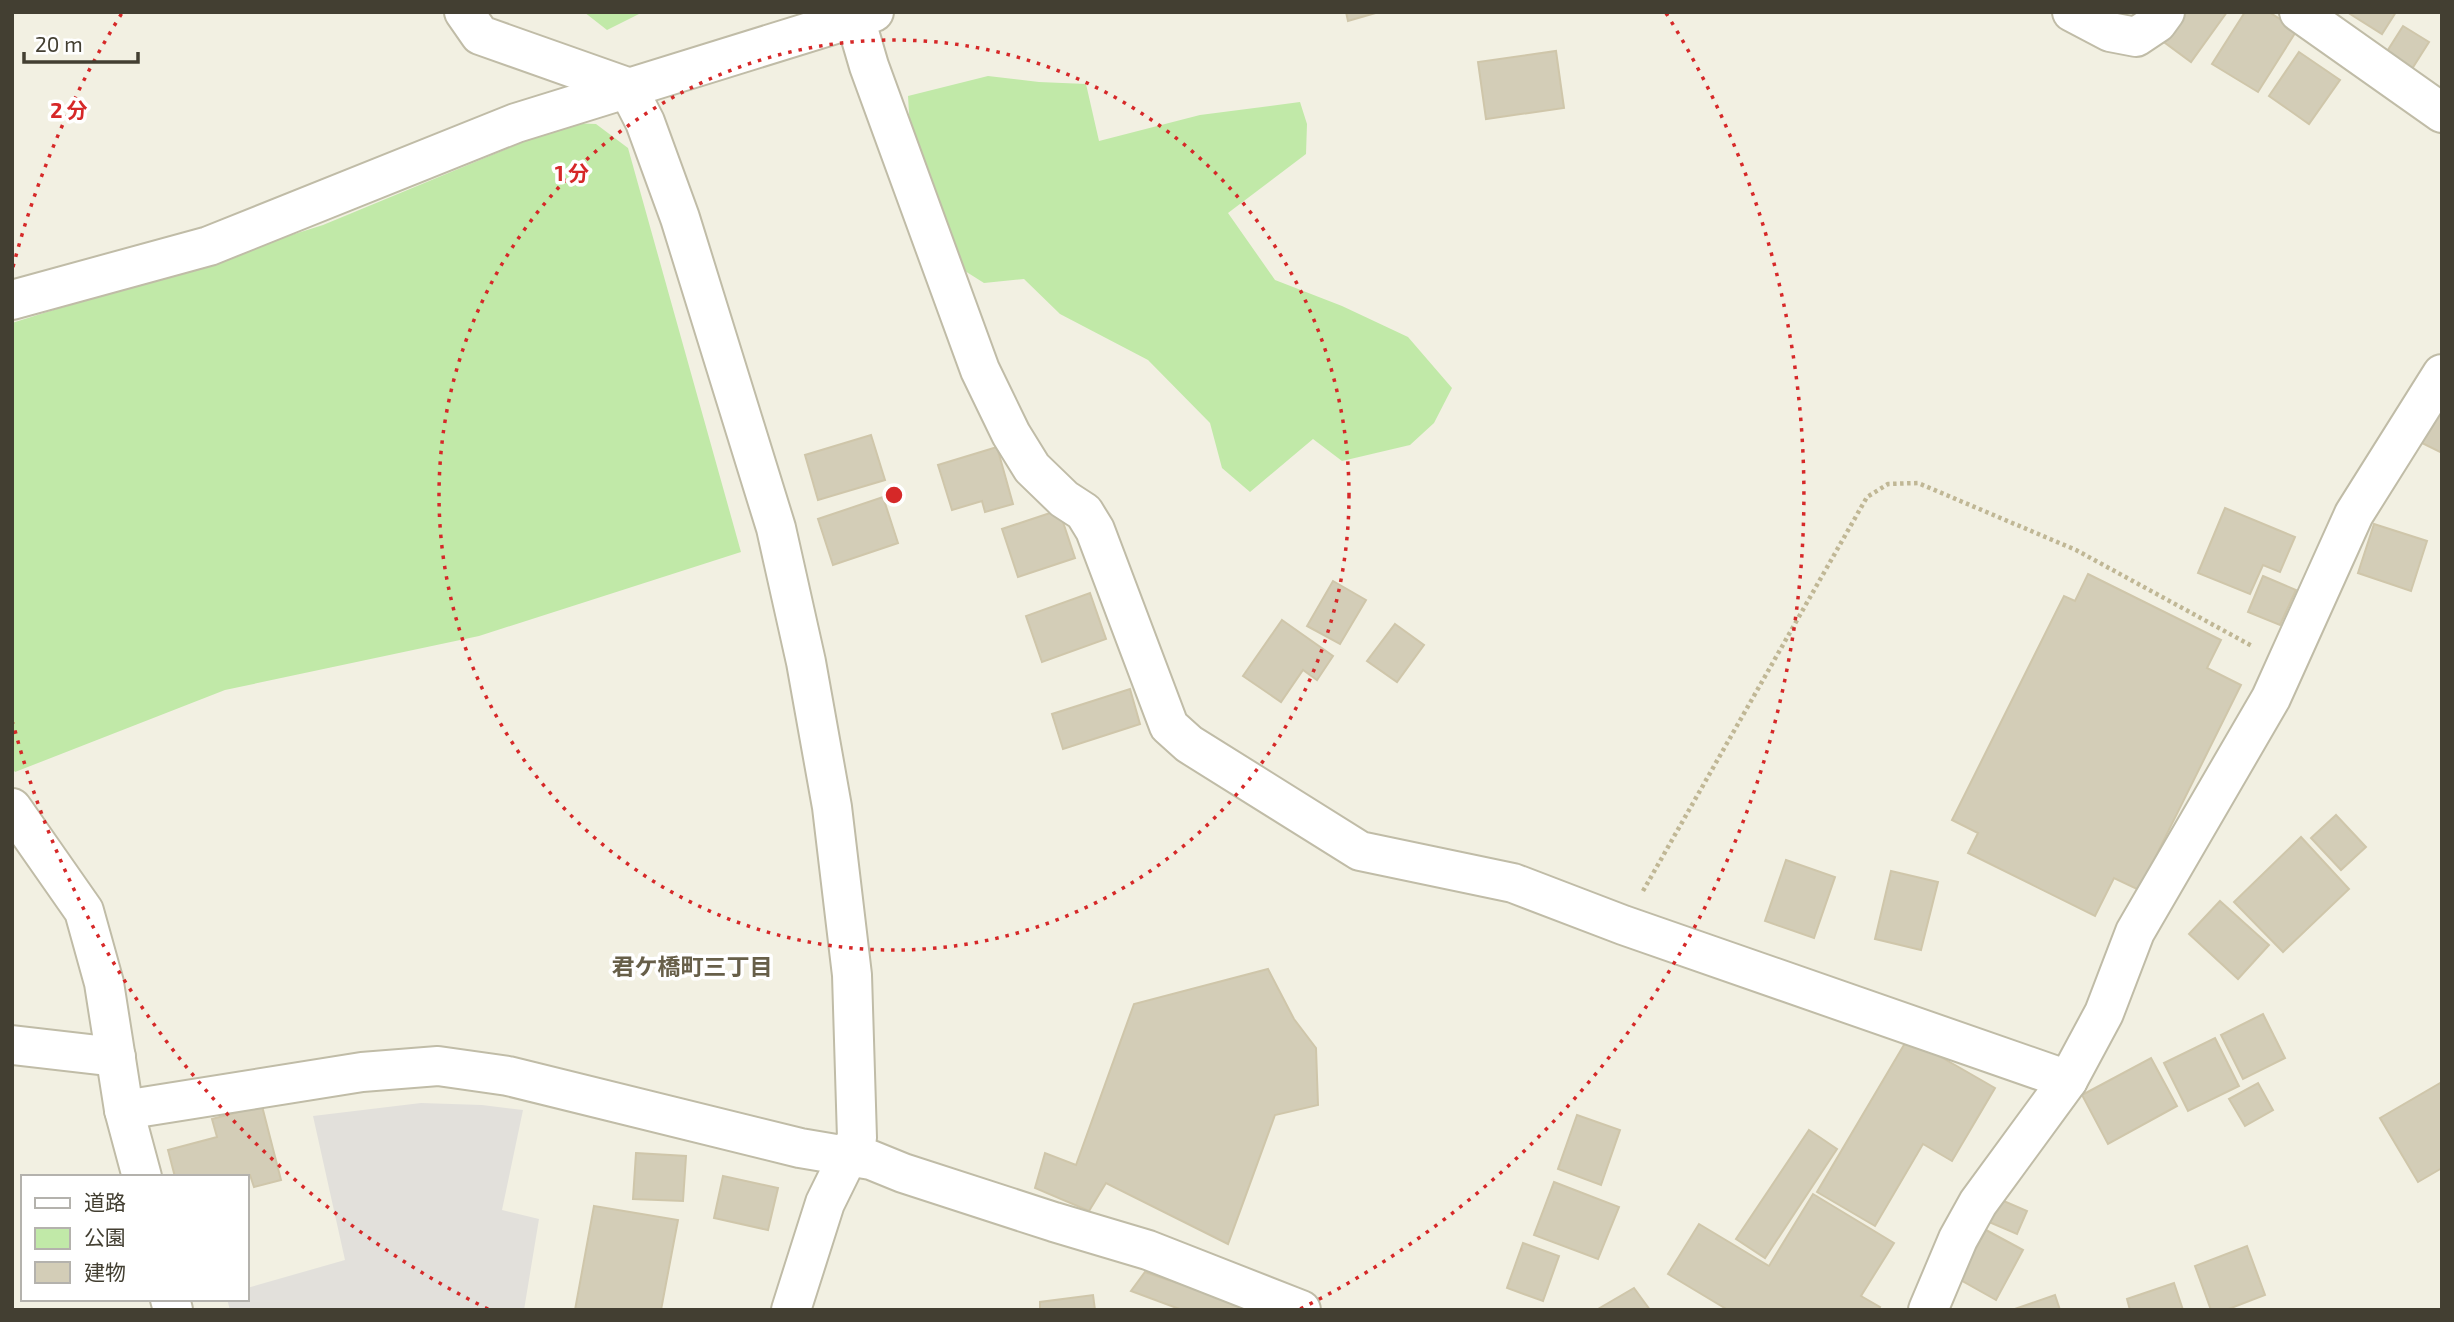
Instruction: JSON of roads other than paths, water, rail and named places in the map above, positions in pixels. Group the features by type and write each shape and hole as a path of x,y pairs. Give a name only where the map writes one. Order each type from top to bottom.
{"street":[{"path":"464,12 480,35 627,87 645,122 680,218 776,528 806,662 832,807 852,975 857,1138 825,1203 791,1310"},
{"path":"2071,12 2110,32 2136,37 2157,23 2165,12"},
{"path":"2299,12 2442,113"},
{"path":"12,300 209,246 516,123 864,15 869,66 980,370 1011,435 1032,468 1064,499 1084,512 1096,530 1169,726 1189,744 1360,851 1513,883 1623,925 2068,1080"},
{"path":"1928,1310 1958,1239 1979,1203 2068,1080 2104,1013 2135,932 2271,698 2354,514 2442,374"},
{"path":"12,808 84,911 104,983 124,1110 141,1175"},
{"path":"12,1045 116,1057"},
{"path":"124,1110 362,1072 438,1066 508,1076 800,1148 871,1160 1041,1218 1148,1250 1301,1310"}],"district":[{"name":"君ケ橋町三丁目","path":"692,967"}]}
